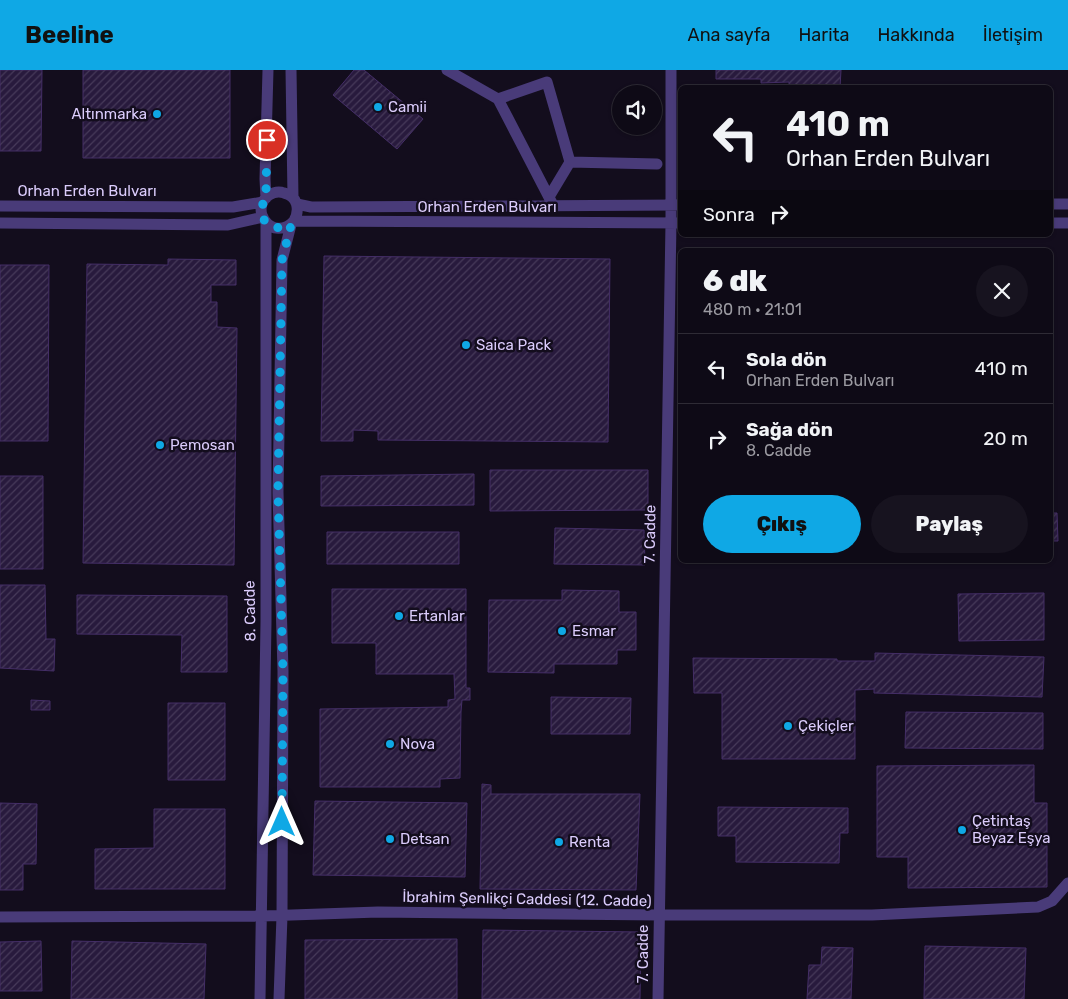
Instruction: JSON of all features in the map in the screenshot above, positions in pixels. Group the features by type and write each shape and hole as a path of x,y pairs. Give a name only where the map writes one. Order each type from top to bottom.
{"street":[{"path":"264,220 262,212 265,200 268,70"},
{"path":"291,70 295,201 298,210 293,223"},
{"path":"447,70 498,98 551,201"},
{"name":"7. Cadde","path":"658,999 675,223 671,70"},
{"path":"498,98 547,82 570,162 551,201"},
{"path":"570,162 657,164"},
{"name":"Orhan Erden Bulvarı","path":"0,206 233,207 265,200 276,192 282,192 295,201 311,207 551,201 675,205"},
{"path":"1053,204 1068,204"},
{"name":"Orhan Erden Bulvarı","path":"0,223 228,225 264,220 270,226 281,228 293,223 675,223"},
{"name":"8. Cadde","path":"260,999 263,916 266,622 264,220"},
{"name":"8. Cadde","path":"279,999 282,916 283,671 278,492 282,260 293,223"},
{"path":"1053,223 1068,223"},
{"name":"İbrahim Şenlikçi Caddesi (12. Cadde)","path":"0,917 282,916 378,912 872,915 1038,907 1052,901 1068,884"}],"building":[{"path":"0,70 42,70 41,151 0,151"},
{"name":"Altınmarka","path":"83,70 230,70 230,158 83,158"},
{"name":"Camii","path":"354,70 364,70 423,119 397,149 333,95"},
{"path":"716,70 841,70 840,85 789,85 789,82 761,83 761,79 716,79"},
{"name":"Saica Pack","path":"324,256 610,259 608,442 378,440 378,431 353,430 353,441 321,441"},
{"name":"Pemosan","path":"168,259 236,260 236,285 211,285 211,302 217,302 217,327 237,328 234,565 83,563 87,264 168,265"},
{"path":"0,265 49,265 48,441 0,441"},
{"path":"490,470 648,470 648,510 490,511"},
{"path":"474,474 474,505 321,506 321,476"},
{"path":"0,476 43,476 43,569 0,569"},
{"path":"1053,513 1057,513 1058,541 1053,541"},
{"path":"555,528 644,530 645,565 554,564"},
{"name":"Ertanlar","path":"327,532 459,532 459,564 327,564"},
{"path":"0,585 45,585 46,639 55,639 54,671 0,668"},
{"path":"332,589 466,589 466,688 470,688 470,700 462,700 460,778 440,779 440,787 320,787 320,709 448,707 448,700 455,699 454,674 376,674 376,643 332,643"},
{"name":"Esmar","path":"562,590 619,591 619,612 636,612 636,650 617,650 617,664 554,664 554,673 488,672 489,600 562,600"},
{"path":"1044,593 1044,640 959,641 958,594"},
{"path":"77,595 227,596 227,672 181,672 182,635 77,634"},
{"name":"Çekiçler","path":"875,653 1044,657 1042,697 874,693 874,689 855,690 855,759 722,759 722,693 694,693 693,658 875,661"},
{"path":"551,697 631,698 630,734 551,734"},
{"path":"31,700 50,701 50,710 31,710"},
{"path":"168,703 225,703 225,780 168,780"},
{"path":"906,712 1043,713 1043,749 905,748"},
{"name":"Çetintaş Beyaz Eşya","path":"1034,765 1034,803 1047,803 1047,887 908,888 908,857 877,857 877,766"},
{"name":"Renta","path":"482,784 491,785 491,794 640,794 636,890 480,889"},
{"name":"Detsan","path":"315,801 467,803 465,877 313,875"},
{"path":"0,803 37,804 36,864 23,864 23,890 0,890"},
{"path":"718,807 848,808 848,833 840,833 839,863 736,862 736,836 718,836"},
{"path":"154,809 225,809 225,889 95,889 95,849 154,848"},
{"path":"483,930 641,932 640,999 482,999"},
{"path":"457,939 457,999 305,999 305,940"},
{"path":"41,941 42,991 0,991 0,942"},
{"path":"72,941 206,944 204,999 71,999"},
{"path":"925,946 1026,948 1024,999 924,999"},
{"path":"822,947 853,948 851,999 807,999 809,965 821,965"}],"place":[{"name":"Camii","path":"378,107"},
{"name":"Altınmarka","path":"157,114"},
{"name":"Saica Pack","path":"466,345"},
{"name":"Pemosan","path":"160,445"},
{"name":"Ertanlar","path":"399,616"},
{"name":"Esmar","path":"562,631"},
{"name":"Çekiçler","path":"788,726"},
{"name":"Nova","path":"390,744"},
{"name":"Çetintaş Beyaz Eşya","path":"962,830"},
{"name":"Detsan","path":"390,839"},
{"name":"Renta","path":"559,842"}],"route":[{"path":"267,140 266,198 262,207 263,217 270,226 275,228 291,225 282,260 278,492 283,671 282,822"}]}
